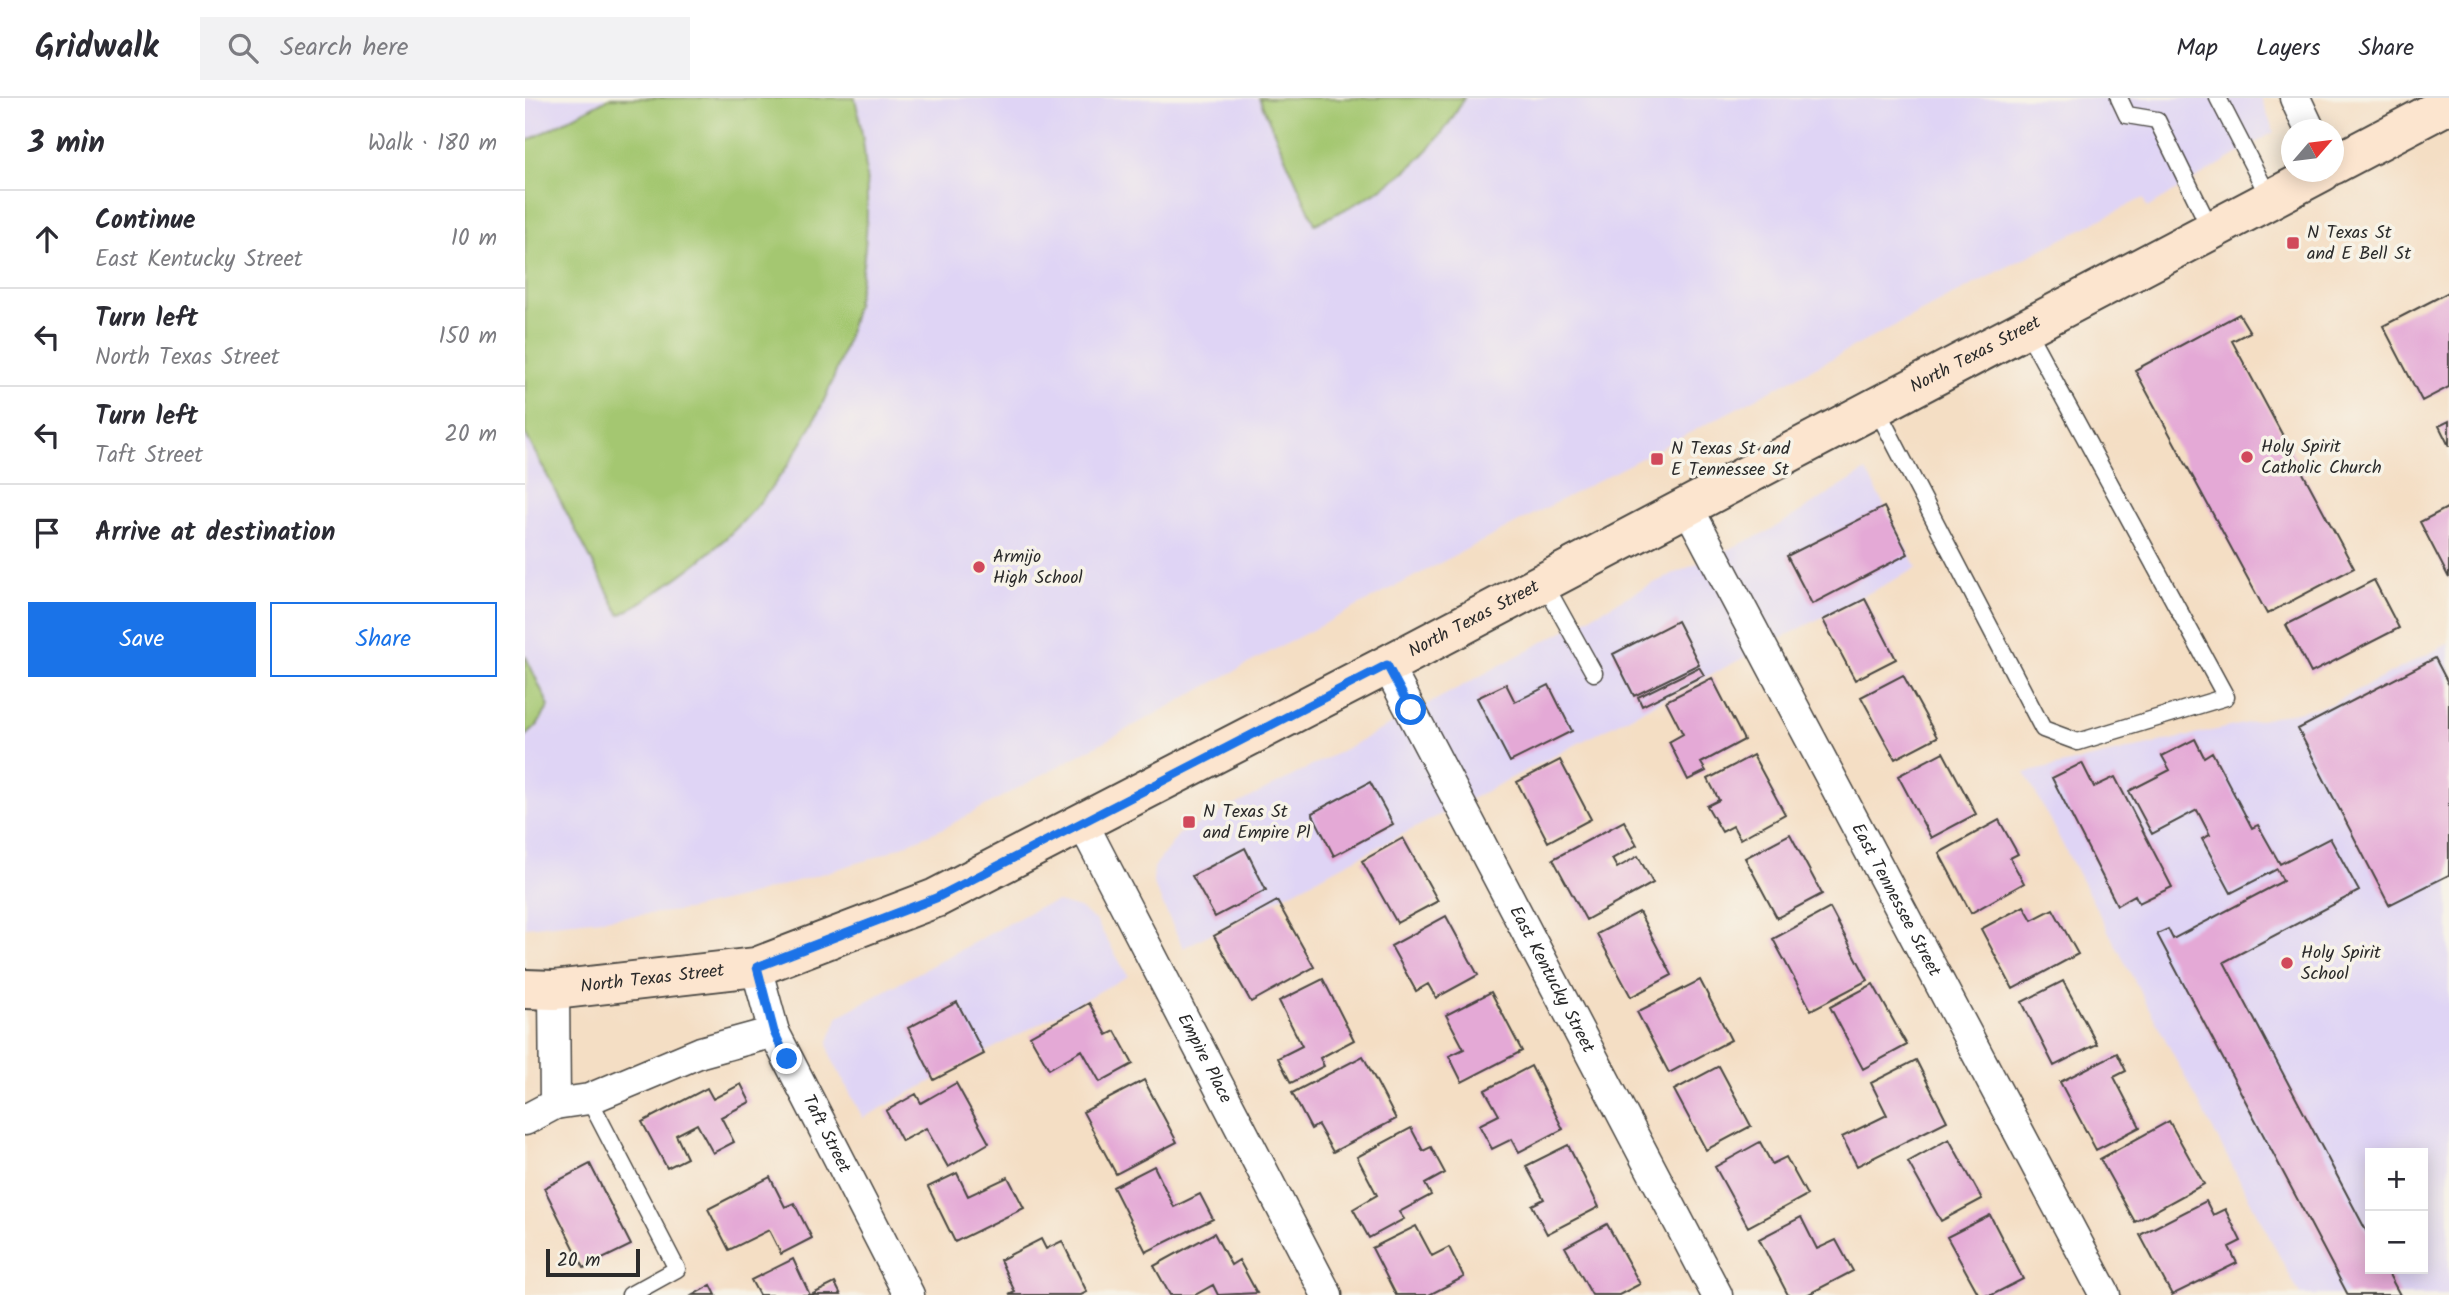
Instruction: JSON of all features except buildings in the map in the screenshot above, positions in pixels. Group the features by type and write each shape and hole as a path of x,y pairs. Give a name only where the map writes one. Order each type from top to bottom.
{"main road":[{"path":"2344,159 2449,104"},
{"name":"North Texas Street","path":"540,989 757,967 936,898 1387,665 1686,504 2303,182"}],"street":[{"path":"2295,98 2305,119"},
{"name":"East Tennessee Street","path":"1686,504 2105,1295"},
{"name":"East Kentucky Street","path":"1387,665 1717,1295"},
{"name":"Empire Place","path":"1083,824 1327,1295"},
{"name":"Taft Street","path":"757,967 774,1032 909,1295"},
{"name":"North Texas Street","path":"540,989 555,1104"},
{"path":"525,1120 555,1104 589,1099 701,1052 774,1032"}],"lane":[{"path":"2119,98 2127,115 2157,120 2211,230"},
{"path":"2218,98 2270,199"},
{"path":"1875,405 2043,729 2078,742 2225,697 2025,327"},
{"path":"1542,581 1594,673"},
{"path":"589,1099 677,1269 630,1295"}],"shaded area":[{"name":"Armijo High School","path":"525,98 2261,98 2274,132 2147,208 2143,198 2005,268 1270,652 944,828 874,858 744,897 687,910 525,927"},
{"path":"1866,471 1917,568 1183,948 1153,883 1154,867 1179,834 1345,749 1645,587 1769,531"},
{"name":"Holy Spirit School","path":"2449,643 2449,1295 2300,1295 2025,773 2331,704"},
{"path":"1058,902 1079,908 1096,921 1128,976 863,1118 831,1057 828,1043 839,1016 1039,907"}],"green space":[{"path":"609,98 855,98 865,157 867,216 861,276 848,334 828,391 801,444 767,493 727,537 676,579 620,615 525,433 525,142"},
{"path":"1259,98 1464,98 1451,121 1419,159 1382,188 1315,224"},
{"path":"525,655 549,706 537,726 525,737"}],"place":[{"name":"N Texas St and E Bell St","path":"2293,243"},
{"name":"Holy Spirit Catholic Church","path":"2247,457"},
{"name":"N Texas St and E Tennessee St","path":"1657,459"},
{"name":"Armijo High School","path":"979,567"},
{"name":"N Texas St and Empire Pl","path":"1189,822"},
{"name":"Holy Spirit School","path":"2287,963"}],"route":[{"path":"787,1059 774,1032 757,967 936,898 1387,665 1411,710"}]}
